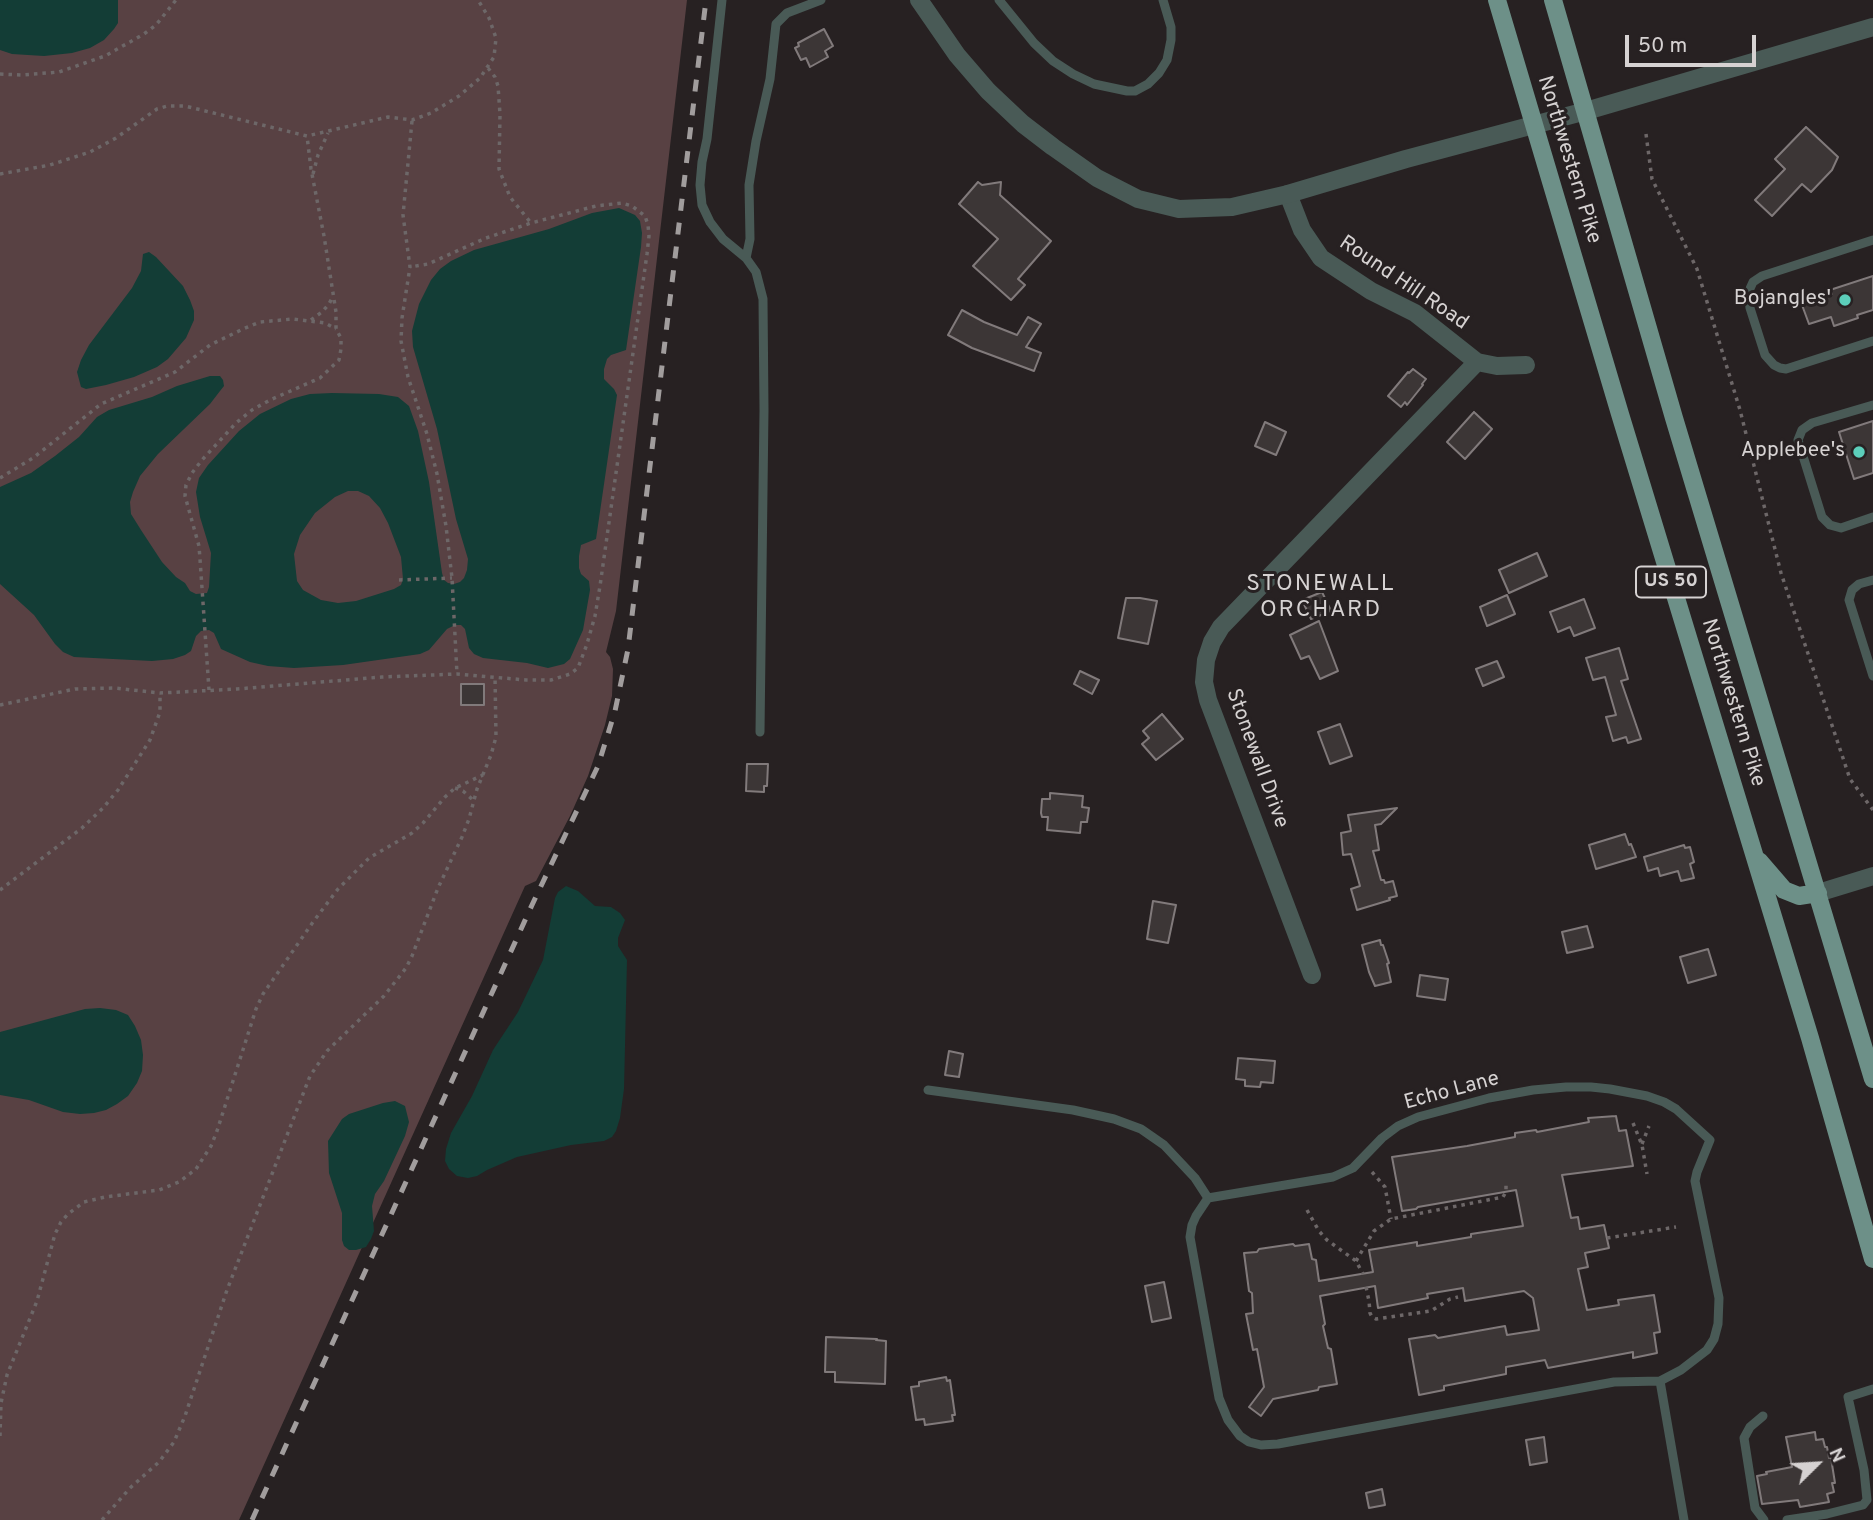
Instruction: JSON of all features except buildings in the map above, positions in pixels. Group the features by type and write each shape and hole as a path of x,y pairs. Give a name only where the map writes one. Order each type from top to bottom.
{"main road":[{"name":"Northwestern Pike","path":"1497,0 1810,1038 1873,1259"},
{"name":"Northwestern Pike","path":"1553,0 1674,418 1873,1079"},
{"path":"1755,855 1784,890 1800,896 1818,893"}],"street":[{"path":"919,0 957,55 988,91 1023,124 1097,178 1138,199 1179,209 1232,207 1288,194 1873,27"},
{"name":"Round Hill Road","path":"1288,194 1302,230 1321,258 1371,292 1415,313 1477,362"},
{"path":"1477,362 1497,366 1526,365"},
{"name":"Stonewall Drive","path":"1312,975 1208,700 1204,682 1206,660 1221,626 1477,362"},
{"path":"1818,893 1873,876"}],"lane":[{"path":"722,0 700,186 702,205 710,222 723,239 746,258 756,272 763,299 760,732"},
{"path":"746,258 750,239 749,185 770,79 776,24 787,13 821,0"},
{"path":"999,0 1034,43 1053,61 1094,84 1127,91 1135,91 1148,84 1167,60 1171,27 1163,0"},
{"path":"1873,240 1762,276 1753,282 1748,293 1750,308 1766,355 1780,368 1786,369 1873,341"},
{"path":"1873,405 1812,423 1802,430 1798,440 1822,517 1830,525 1841,528 1873,517"},
{"path":"1873,580 1858,584 1852,590 1849,600 1873,676"},
{"name":"Echo Lane","path":"1208,1198 1333,1177 1353,1168 1398,1125 1443,1109 1533,1090 1591,1087 1647,1096 1664,1102 1676,1109 1710,1140 1695,1181 1719,1298 1718,1324 1714,1339 1707,1350 1660,1381"},
{"path":"929,1090 1073,1110 1114,1119 1141,1129 1164,1145 1195,1178 1208,1198 1196,1216 1190,1237 1219,1398 1228,1420 1240,1436 1249,1442 1261,1445 1278,1444 1614,1382 1660,1381 1684,1520"},
{"path":"1787,1520 1863,1505 1867,1500 1864,1471 1848,1396 1873,1389"},
{"path":"1763,1416 1750,1427 1744,1438 1755,1508 1764,1520"}],"path":[{"path":"0,74 59,72 105,56 145,34 176,0"},
{"path":"0,174 50,165 90,152 116,138 157,109 167,106 185,106 307,136 388,117 412,120 431,113 459,96 488,68 494,57 496,38 489,18 478,0"},
{"path":"488,68 498,86 499,169 510,197 531,223"},
{"path":"412,120 403,215 410,267 401,341 408,377 437,474 446,526 452,578 457,674"},
{"path":"312,176 328,132"},
{"path":"1646,134 1652,179 1697,270 1740,410 1785,586 1850,779 1873,810"},
{"path":"209,691 199,546 185,496 186,485 192,473 236,423 252,410 320,378 339,360 341,349 307,136"},
{"path":"0,705 75,689 114,688 160,693 457,674 551,680 570,674 578,668 595,616 600,586 649,236 645,216 632,206 622,203 596,206 531,223 486,238 428,264 410,267"},
{"path":"311,320 330,304 333,296"},
{"path":"0,478 33,458 101,404 175,372 210,345 260,322 293,318 325,323 336,328"},
{"path":"399,580 452,578"},
{"path":"102,1520 130,1488 159,1462 174,1442 186,1416 227,1290 310,1076 327,1051 384,996 412,956 438,888 462,837 491,755 496,737 495,677"},
{"path":"0,890 82,828 118,790 150,740 160,712 160,693"},
{"path":"0,1436 3,1390 7,1375 37,1301 55,1234 61,1222 84,1202 159,1190 179,1182 196,1169 217,1131 263,994 313,922 338,889 369,858 412,833 455,788 483,775"},
{"path":"455,788 473,800"},
{"path":"1633,1123 1642,1145 1647,1174"},
{"path":"1642,1145 1649,1126"},
{"path":"1372,1172 1385,1187 1391,1219"},
{"path":"1356,1261 1374,1231 1391,1219 1503,1197 1506,1185"},
{"path":"1307,1210 1319,1231 1356,1261 1363,1274"},
{"path":"1607,1238 1676,1227"},
{"path":"1366,1287 1370,1314 1376,1319 1431,1311 1458,1297"}],"shaded area":[{"path":"0,0 687,0 616,611 606,652 613,669 612,696 605,725 588,776 570,816 536,881 525,886 239,1520 0,1520"},
{"path":"0,0 118,0 118,23 104,40 90,48 44,56 12,54 0,50"},
{"path":"619,208 635,215 640,221 642,233 626,350 611,355 604,369 604,379 617,395 596,539 581,545 579,556 579,568 589,581 590,590 583,630 570,659 564,664 548,668 483,658 469,648 465,629 461,625 447,629 429,650 420,654 343,665 294,668 250,662 221,649 214,633 209,630 201,631 196,636 191,651 173,659 152,661 74,657 63,652 34,615 0,584 0,487 31,473 79,437 97,417 109,410 210,376 220,376 224,386 140,476 130,502 131,514 162,562 190,591 196,594 207,593 209,587 211,553 196,492 199,478 208,465 239,431 260,414 291,399 310,394 332,393 398,397 409,406 418,431 429,482 444,580 454,584 460,582 467,570 468,559 456,519 437,429 413,347 412,331 419,304 431,280 451,261 474,250 549,229 592,213","holes":["348,491 358,491 369,496 388,523 401,557 401,585 356,601 338,603 321,600 303,590 297,581 294,554 300,535 315,513 335,497"]},
{"path":"149,252 183,286 190,300 194,320 186,338 168,359 157,367 106,385 86,389 81,387 77,372 81,360 89,345 132,288 141,271 143,254"},
{"path":"566,886 578,891 595,906 611,907 625,920 618,938 618,946 627,960 624,1089 616,1131 604,1141 517,1157 477,1176 457,1176 445,1161 451,1133 493,1050 518,1012 543,960 555,898"},
{"path":"100,1008 128,1015 141,1040 142,1071 128,1096 106,1110 80,1114 0,1095 0,1032 85,1009"},
{"path":"395,1101 405,1106 409,1122 405,1136 375,1194 372,1206 374,1231 371,1239 366,1247 349,1250 342,1240 342,1213 329,1173 328,1141 342,1119 349,1114"}],"railway":[{"path":"252,1520 598,766 615,711 628,649 706,0"}],"place":[{"name":"Bojangles'","path":"1845,300"},
{"name":"Applebee's","path":"1859,452"}],"district":[{"name":"STONEWALL ORCHARD","path":"1321,598"}]}
